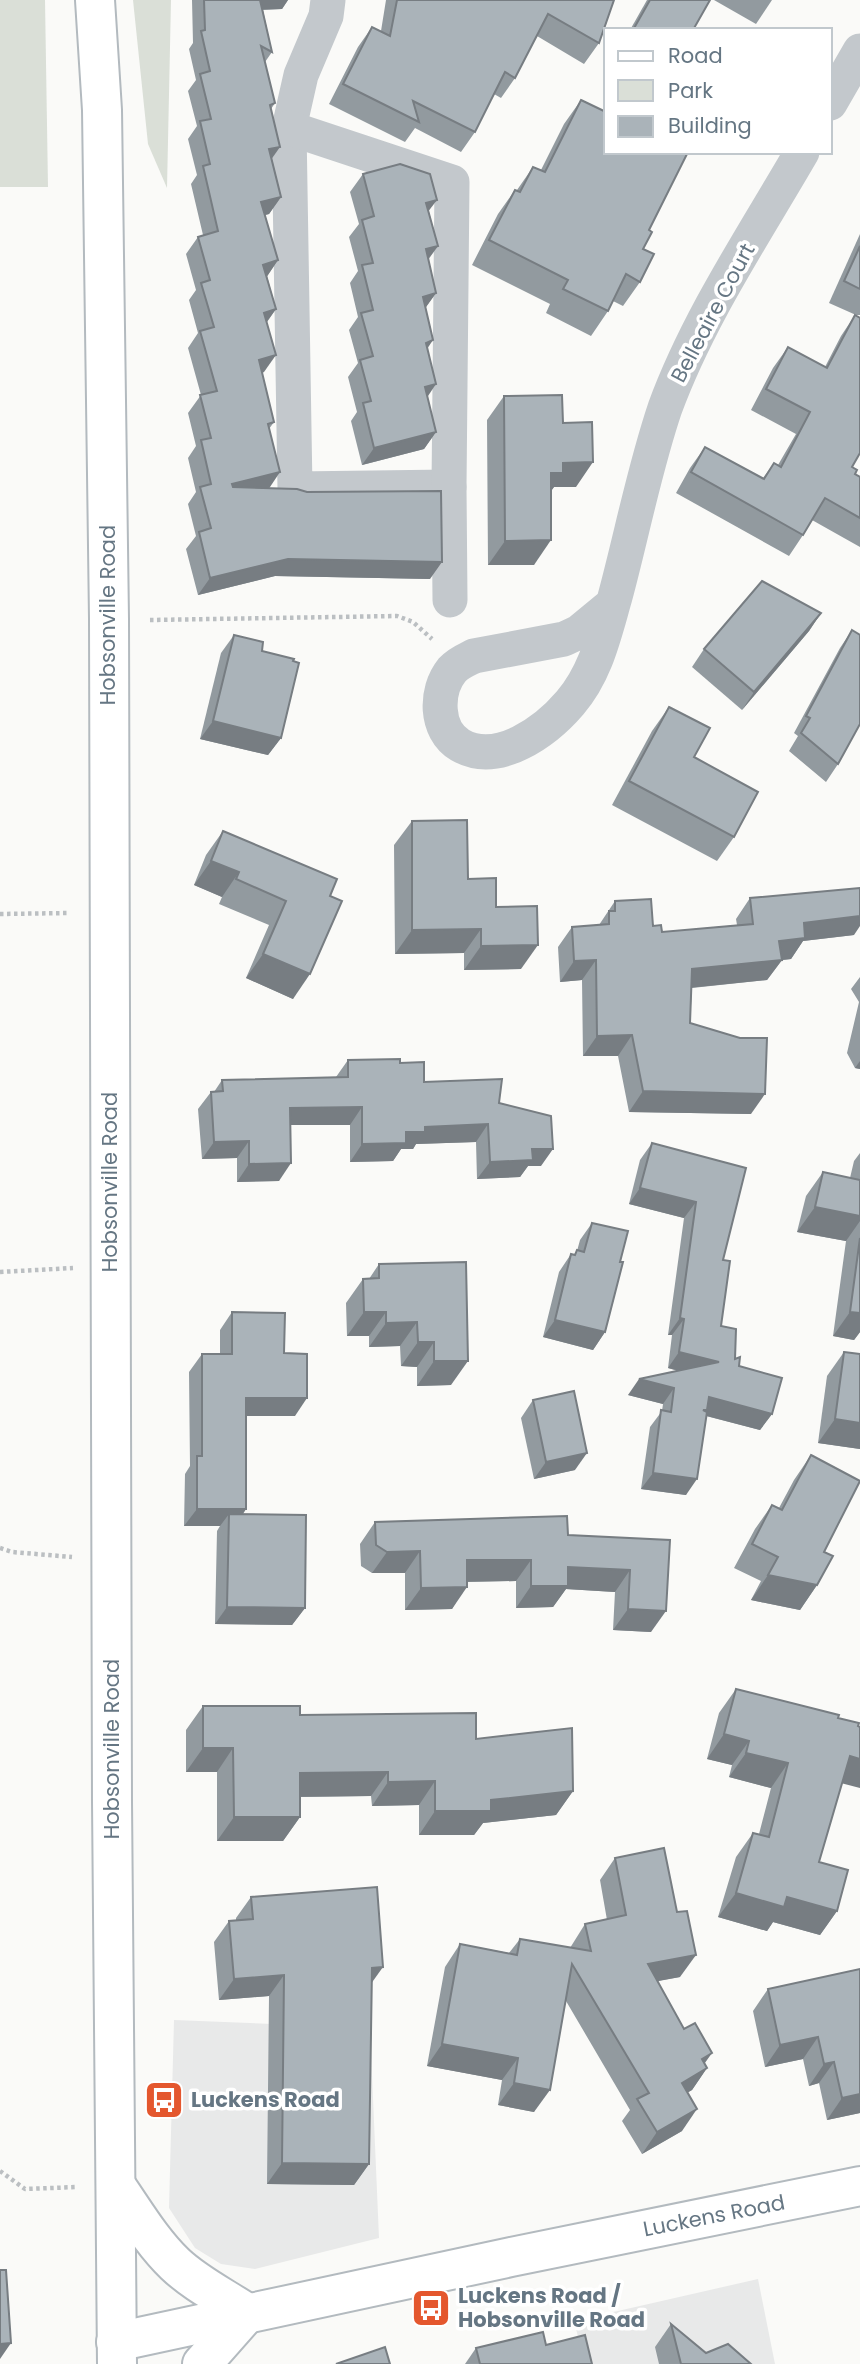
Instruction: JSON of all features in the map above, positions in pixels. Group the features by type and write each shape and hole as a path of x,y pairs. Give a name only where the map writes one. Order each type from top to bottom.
{"main road":[{"name":"Hobsonville Road","path":"95,0 102,110 109,619 116,2353"},
{"name":"Luckens Road","path":"116,2353 247,2313 860,2186"},
{"path":"117,2187 177,2266 247,2313 202,2364"}],"street":[{"path":"328,0 326,16 301,75 289,128 295,489 449,487"},
{"path":"832,100 860,51"},
{"path":"289,128 452,182 450,600"},
{"name":"Belleaire Court","path":"613,604 587,627 564,639 474,656 452,670 445,682 439,703 440,715 457,744 468,749 496,751 526,741 569,704 587,681 600,652 629,545 652,448 681,369 699,330 801,154"}],"path":[{"path":"150,621 397,616 413,622 438,645"},
{"path":"0,914 109,913"},
{"path":"0,1272 110,1267"},
{"path":"0,1548 12,1552 111,1560"},
{"path":"0,2171 25,2189 117,2187"}],"shaded area":[{"path":"174,2020 370,2028 379,2238 255,2269 221,2264 195,2248 169,2208"},
{"path":"758,2279 775,2364 585,2364 574,2321"}],"green space":[{"path":"0,0 45,0 48,187 0,187"},
{"path":"133,0 171,0 167,188 148,144"}],"building":[{"path":"204,0 260,0 272,52 261,46 275,103 270,105 280,147 269,149 281,197 261,202 278,260 263,265 276,309 264,313 276,355 259,360 274,422 268,424 280,472 232,484 233,487 297,489 307,492 441,491 442,562 288,559 210,578 199,532 211,528 200,487 211,484 201,440 211,438 200,395 217,391 200,331 214,327 201,283 210,280 198,237 218,231 203,166 210,164 200,121 211,119 200,74 210,71 201,31 205,30"},
{"path":"397,0 614,0 599,43 548,14 515,78 505,72 475,132 413,101 419,122 343,84 372,27 390,36"},
{"path":"650,0 710,0 694,28 634,28"},
{"path":"581,100 604,111 604,154 687,154 649,230 652,232 643,249 654,254 640,282 626,274 608,311 563,289 568,280 489,240 515,190 520,192 533,167 545,172"},
{"path":"400,164 430,174 437,200 426,203 438,246 426,249 436,293 423,297 433,340 426,343 436,384 425,387 436,432 374,448 363,403 371,401 360,360 373,356 361,313 373,310 362,265 373,263 362,220 374,216 363,174"},
{"path":"860,246 860,289 844,281"},
{"path":"855,315 860,318 860,453 852,467 860,477 860,518 825,498 803,535 691,472 705,447 764,479 774,463 781,467 810,412 766,389 788,347 827,368"},
{"path":"562,395 563,423 592,422 593,462 563,463 563,473 551,473 551,540 505,541 504,396"},
{"path":"762,581 821,613 754,692 704,649"},
{"path":"852,630 860,635 860,724 838,764 801,733 810,718 806,716"},
{"path":"234,635 263,642 262,651 294,659 293,661 299,663 281,738 213,721"},
{"path":"669,707 710,728 694,757 758,792 734,837 629,781"},
{"path":"467,820 468,879 496,878 496,907 537,906 538,945 481,946 481,929 412,930 412,821"},
{"path":"223,831 337,879 330,896 342,901 310,974 263,954 286,901 236,879 239,872 211,861"},
{"path":"860,888 860,916 804,923 805,938 779,941 782,960 692,969 690,1023 740,1038 767,1038 765,1094 643,1091 632,1035 597,1036 596,960 574,961 572,927 609,924 609,911 615,911 615,901 651,899 653,926 661,925 662,932 753,924 750,898"},
{"path":"400,1059 400,1063 424,1062 424,1082 502,1079 499,1103 551,1116 553,1149 532,1149 533,1160 490,1162 488,1124 425,1127 425,1132 406,1132 406,1143 362,1144 362,1107 290,1108 291,1163 249,1164 249,1141 214,1142 211,1092 223,1091 222,1080 348,1077 348,1060"},
{"path":"652,1143 746,1168 723,1260 730,1261 721,1326 736,1329 735,1359 740,1357 739,1366 782,1378 772,1414 709,1397 707,1410 703,1410 707,1412 697,1479 653,1473 661,1410 671,1412 674,1388 639,1379 719,1362 679,1352 684,1319 680,1318 696,1202 640,1188"},
{"path":"823,1172 860,1180 860,1216 815,1207"},
{"path":"592,1223 628,1231 605,1332 555,1320 571,1254 575,1255 577,1250 584,1252"},
{"path":"860,1238 860,1313 850,1312"},
{"path":"466,1262 468,1361 434,1361 434,1342 418,1342 417,1322 386,1323 386,1312 364,1312 363,1279 379,1278 379,1264"},
{"path":"232,1312 285,1313 284,1353 307,1354 307,1398 246,1398 246,1509 197,1509 197,1456 202,1456 202,1354 232,1354"},
{"path":"844,1352 860,1354 860,1423 835,1419"},
{"path":"574,1391 587,1453 546,1462 533,1400"},
{"path":"811,1455 860,1481 824,1552 833,1556 817,1585 768,1575 778,1557 752,1544 772,1505 782,1510"},
{"path":"229,1514 306,1515 305,1608 227,1607"},
{"path":"567,1516 568,1535 670,1540 666,1611 628,1609 630,1570 568,1567 568,1586 531,1586 531,1560 467,1560 467,1587 421,1588 420,1551 387,1552 376,1545 375,1522"},
{"path":"736,1689 839,1715 838,1718 859,1723 860,1759 850,1756 819,1862 848,1870 837,1911 787,1897 784,1907 736,1893 753,1833 769,1837 788,1763 746,1753 749,1741 724,1734"},
{"path":"203,1706 300,1706 300,1715 476,1713 476,1739 572,1728 573,1791 491,1800 491,1811 435,1811 435,1781 388,1782 388,1772 300,1773 300,1817 234,1817 233,1748 203,1748"},
{"path":"664,1848 677,1912 687,1911 696,1955 648,1964 684,2029 695,2023 712,2053 702,2059 707,2068 682,2083 697,2109 657,2132 637,2099 649,2093 572,1964 550,2090 514,2083 518,2058 442,2044 460,1944 517,1955 520,1939 591,1951 585,1924 626,1915 615,1858"},
{"path":"377,1887 383,1967 372,1968 369,2164 282,2163 284,1975 234,1979 229,1921 253,1919 251,1897"},
{"path":"860,1969 860,2094 842,2098 834,2062 824,2064 818,2037 780,2045 768,1989"},
{"path":"0,2270 6,2270 11,2343 0,2344"},
{"path":"671,2324 706,2353 728,2344 751,2364 681,2364"},
{"path":"543,2332 546,2345 585,2335 592,2364 480,2364 476,2348"},
{"path":"385,2347 390,2364 336,2364"}],"place":[{"name":"Luckens Road","path":"164,2100"},
{"name":"Luckens Road / Hobsonville Road","path":"431,2308"}]}
